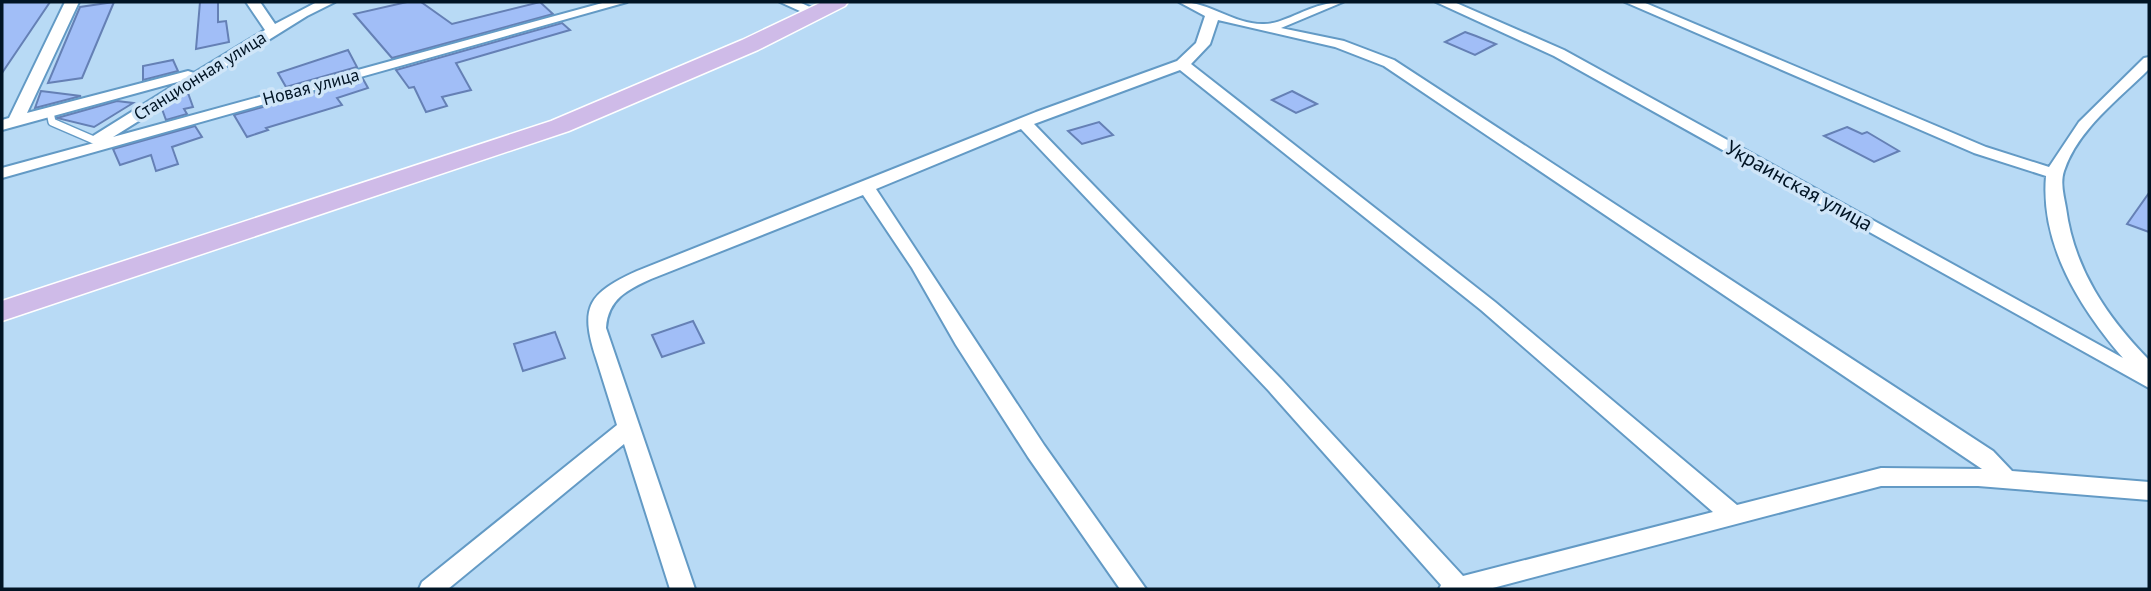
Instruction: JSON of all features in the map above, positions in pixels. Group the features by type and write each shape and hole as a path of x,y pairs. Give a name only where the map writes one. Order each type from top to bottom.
{"main road":[{"path":"2,311 560,126 652,88 827,7"}],"street":[{"path":"8,123 72,2"},
{"path":"253,2 273,31"},
{"name":"Станционная улица","path":"73,153 302,13 328,2"},
{"name":"Новая улица","path":"2,173 620,2"},
{"path":"787,2 827,7"},
{"path":"1186,2 1212,16 1354,47 1389,63 1985,457 2006,480"},
{"path":"1264,29 1336,2"},
{"name":"Украинская улица","path":"1443,2 1559,53 2149,381"},
{"path":"1632,2 1980,150 2054,173"},
{"path":"683,589 631,425 596,328 596,311 605,298 620,286 643,275 867,188 1024,122 1182,64 1198,53 1207,37 1212,16"},
{"path":"2149,61 2102,106 2065,152 2054,173 2057,215 2074,274 2115,339 2149,373"},
{"path":"1182,64 1488,306 1734,516"},
{"path":"8,123 209,70"},
{"path":"1024,122 1276,386 1455,588 1881,477 1929,475 2149,491"},
{"path":"867,188 894,232 920,266 965,345 1134,589"},
{"path":"430,589 631,425"}],"lane":[{"path":"50,112 52,122 96,141"}],"building":[{"path":"2,2 50,2 2,73"},
{"path":"114,2 82,78 48,83 80,7"},
{"path":"200,2 218,2 218,22 226,21 229,42 196,49"},
{"path":"407,2 421,2 452,24 540,2 553,14 392,58 354,14"},
{"path":"562,23 570,30 456,63 471,90 442,97 447,106 426,112 414,87 409,88 396,70"},
{"path":"1465,32 1496,44 1475,55 1445,42"},
{"path":"348,50 357,67 286,87 278,73"},
{"path":"173,60 178,71 143,80 143,66"},
{"path":"363,79 368,88 337,98 342,105 266,128 268,130 247,137 234,115"},
{"path":"41,91 81,96 35,108"},
{"path":"1292,91 1317,104 1296,113 1272,100"},
{"path":"188,93 193,107 184,109 187,114 166,120 162,109"},
{"path":"117,101 133,103 94,127 57,118"},
{"path":"1099,122 1113,135 1082,144 1068,131"},
{"path":"195,126 202,137 172,147 178,164 156,171 151,155 120,165 113,149"},
{"path":"1847,127 1862,134 1867,132 1899,151 1874,162 1824,136"},
{"path":"2149,193 2149,232 2127,224"},
{"path":"693,321 704,343 662,357 652,335"},
{"path":"555,332 565,358 523,371 514,344"}]}
